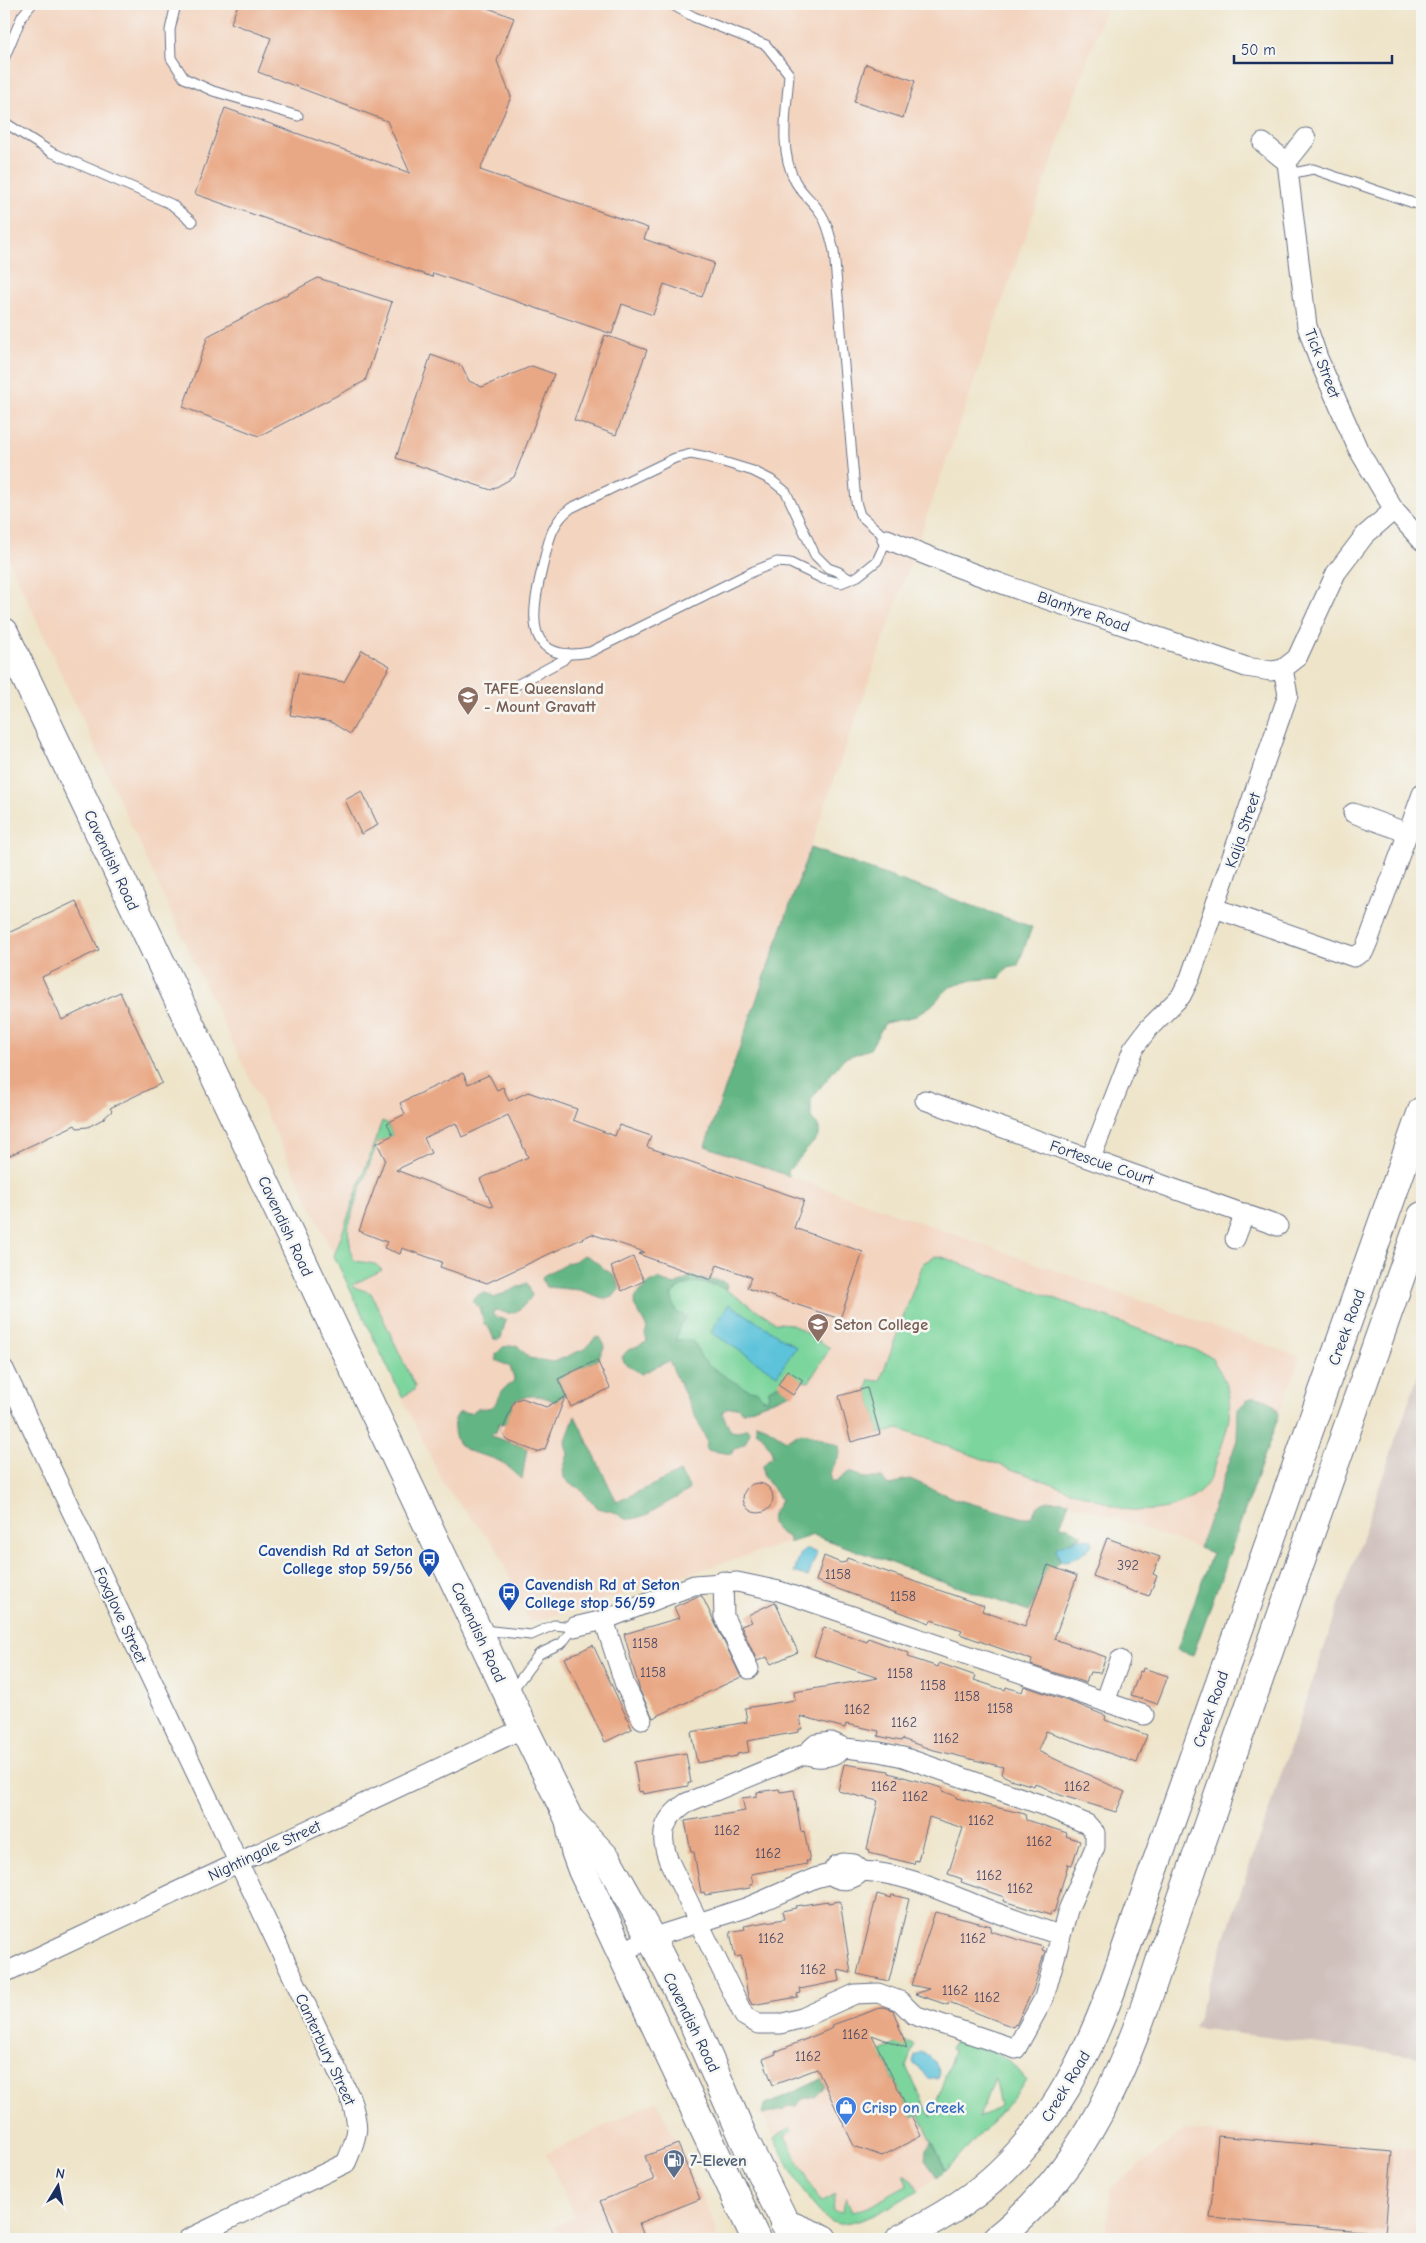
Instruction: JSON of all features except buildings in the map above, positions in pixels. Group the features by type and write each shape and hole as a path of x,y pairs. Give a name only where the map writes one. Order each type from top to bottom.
{"main road":[{"name":"Cavendish Road","path":"4,632 524,1728 570,1819 607,1859 651,1938 689,2013 744,2139 788,2231"},
{"name":"Creek Road","path":"900,2239 964,2202 997,2174 1040,2128 1061,2097 1084,2056 1111,1991 1422,1111"},
{"path":"996,2239 1029,2210 1074,2157 1108,2098 1122,2067 1142,2017 1163,1952 1328,1482 1379,1344 1422,1216"},
{"name":"Cavendish Road","path":"570,1819 575,1851 582,1870 756,2239"},
{"path":"788,2231 813,2233 823,2239"}],"street":[{"path":"1263,143 1288,168 1306,138"},
{"name":"Tick Street","path":"1288,168 1307,326 1318,358 1358,449 1394,510 1422,541"},
{"path":"1283,669 1296,658 1336,573 1365,535 1394,510"},
{"name":"Blantyre Road","path":"887,539 931,558 1000,583 1246,668 1271,671 1283,669"},
{"name":"Kaija Street","path":"1092,1158 1133,1049 1148,1029 1181,996 1190,978 1288,695 1283,669"},
{"path":"1215,908 1354,957 1364,951 1370,939 1422,794"},
{"path":"1353,813 1408,834"},
{"name":"Fortescue Court","path":"925,1100 1092,1158 1278,1226"},
{"path":"1235,1239 1246,1213"},
{"name":"Foxglove Street","path":"4,1369 238,1862"},
{"path":"722,1581 724,1617 749,1669"},
{"path":"574,1627 604,1620 694,1585 722,1581 758,1585 1144,1716"},
{"path":"604,1620 625,1685 642,1719"},
{"path":"1106,1702 1120,1660"},
{"name":"Nightingale Street","path":"4,1973 524,1728"},
{"path":"845,1748 903,1757 1042,1805 1088,1824 1095,1833 1095,1846 1059,1935 1054,1963 1044,1998 1016,2049 914,2015 900,2001 878,1993 855,1994 790,2022 758,2024 744,2016 740,2009 668,1859 662,1843 668,1820 686,1803 805,1754 826,1758 839,1753 845,1748"},
{"name":"Canterbury Street","path":"188,2239 346,2162 356,2139 358,2121 350,2097 238,1862"},
{"path":"621,1952 651,1938 748,1907 816,1878 830,1874 837,1865 843,1863 854,1864 862,1871 881,1872 916,1881 1059,1935"}],"lane":[{"path":"4,59 22,16 32,4"},
{"path":"176,4 170,30 170,58 184,78 213,91 298,116"},
{"path":"672,4 694,17 766,45 789,74 785,144 788,165 795,183 818,209 825,221 834,251 856,502 860,515 887,539 878,561 858,576 841,583 832,583 795,565 778,562 754,571 590,652 568,654 546,646 536,631 534,600 556,522 560,516 571,508 669,461 691,454 753,471 779,486 786,492 815,555 828,568 839,572 849,579"},
{"path":"4,122 51,152 171,204 192,222"},
{"path":"1288,168 1313,169 1422,206"},
{"path":"511,688 563,660 568,654"},
{"path":"478,1630 531,1635 554,1625 574,1627 562,1644 539,1654 509,1696"}],"shaded area":[{"name":"TAFE Queensland - Mount Gravatt","path":"4,4 1107,4 705,1146 1300,1357 1227,1558 1069,1502 1029,1612 812,1535 530,1623 496,1547 445,1487 194,962 4,549"},
{"path":"1422,1364 1422,2057 1194,2028 1381,1482"},
{"name":"Crisp on Creek","path":"887,2048 946,2170 918,2190 874,2215 845,2224 831,2223 824,2218 806,2195 762,2115 765,2106"},
{"path":"657,2101 716,2226 717,2239 560,2239 554,2227 575,2217 546,2154"},
{"path":"1185,2130 1422,2150 1422,2239 1105,2239 1111,2188"}],"green space":[{"path":"810,848 1032,927 1018,965 1008,967 1000,978 973,980 950,987 932,1005 916,1016 885,1023 870,1049 844,1058 811,1099 811,1117 819,1128 819,1136 788,1171 789,1176 705,1146"},
{"path":"382,1121 387,1123 393,1135 377,1143 353,1210 348,1230 352,1257 356,1261 375,1264 382,1270 352,1285 371,1293 415,1386 414,1390 402,1397 334,1256"},
{"path":"583,1255 613,1274 620,1288 613,1297 605,1299 580,1290 547,1287 542,1279 543,1276 566,1263 575,1261"},
{"path":"936,1256 1209,1355 1223,1378 1227,1389 1230,1411 1221,1448 1211,1477 1204,1487 1195,1496 1173,1507 1147,1510 1123,1509 899,1429 880,1434 867,1388 870,1380 880,1381 923,1263"},
{"path":"691,1276 722,1281 727,1285 726,1290 712,1284 697,1282 683,1286 671,1295 676,1312 687,1317 680,1325 676,1340 693,1341 704,1361 722,1375 746,1388 757,1391 762,1398 768,1399 769,1390 778,1385 791,1393 743,1412 737,1407 726,1408 722,1413 731,1431 738,1432 747,1428 750,1432 745,1443 733,1450 732,1454 706,1450 707,1441 669,1361 641,1374 624,1362 622,1357 628,1350 647,1342 645,1334 647,1328 634,1304 637,1295 657,1279 675,1285"},
{"path":"694,1282 720,1286 777,1323 792,1324 830,1348 809,1382 802,1381 791,1393 743,1412 657,1337 671,1296 678,1288"},
{"path":"527,1283 532,1295 522,1307 512,1313 496,1310 493,1312 493,1316 506,1320 501,1338 498,1340 494,1339 489,1328 484,1324 480,1308 473,1302 479,1294 485,1293 494,1298"},
{"path":"600,1337 605,1346 597,1360 558,1379 565,1394 555,1402 545,1397 535,1396 514,1401 506,1424 499,1423 496,1432 492,1434 491,1436 527,1448 522,1479 500,1462 469,1451 459,1444 455,1437 454,1426 458,1414 460,1412 471,1413 478,1408 493,1406 504,1389 513,1382 514,1378 510,1367 496,1360 496,1354 503,1347 517,1345 529,1358 554,1362 584,1349 595,1338"},
{"path":"1254,1397 1263,1398 1270,1402 1279,1415 1193,1655 1177,1650 1212,1553 1199,1548 1237,1440 1238,1409 1248,1399"},
{"path":"575,1416 617,1502 680,1472 689,1487 688,1491 646,1515 633,1519 625,1519 614,1512 598,1508 578,1487 570,1484 564,1478 563,1470 568,1454 565,1443"},
{"path":"756,1423 786,1440 802,1433 839,1446 840,1454 830,1473 832,1482 836,1482 849,1472 865,1478 882,1478 887,1485 891,1486 902,1480 910,1479 955,1499 1024,1518 1032,1516 1042,1503 1052,1501 1069,1502 1060,1526 1068,1527 1082,1535 1068,1543 1057,1556 1060,1560 1054,1567 1048,1566 1029,1612 813,1535 789,1543 789,1538 779,1532 772,1523 772,1515 781,1500 763,1475 763,1466 772,1456 772,1452 763,1436 756,1431"},
{"path":"955,2039 996,2051 1010,2062 1026,2080 1008,2104 946,2170 919,2114 912,2117 884,2059 825,2087 822,2079 902,2041 914,2045 906,2067 931,2117 954,2051 950,2049","holes":["994,2078 1000,2106 979,2118"]},
{"path":"822,2079 825,2087 815,2096 803,2099 795,2107 788,2106 784,2110 762,2115 764,2106"},
{"path":"791,2128 792,2131 784,2136 821,2202 836,2194 832,2210 842,2212 846,2197 852,2212 870,2206 908,2185 904,2174 914,2182 918,2190 882,2211 863,2219 844,2224 833,2222 823,2215 803,2190 774,2138"},
{"path":"932,2142 946,2170 937,2177 925,2160 926,2150"}],"water":[{"path":"729,1304 796,1347 777,1375 711,1332"},
{"path":"1080,1538 1092,1540 1093,1544 1074,1559 1060,1560 1056,1551 1057,1547"},
{"path":"807,1549 817,1553 808,1577 794,1572 801,1553"},
{"path":"922,2052 935,2062 940,2073 938,2079 930,2079 913,2063 915,2055"}],"place":[{"name":"TAFE Queensland - Mount Gravatt","path":"468,716"},
{"name":"Seton College","path":"818,1343"},
{"name":"Cavendish Rd at Seton College stop 59/56","path":"429,1578"},
{"name":"Cavendish Rd at Seton College stop 56/59","path":"509,1612"},
{"name":"Crisp on Creek","path":"846,2126"},
{"name":"7-Eleven","path":"674,2179"}]}
